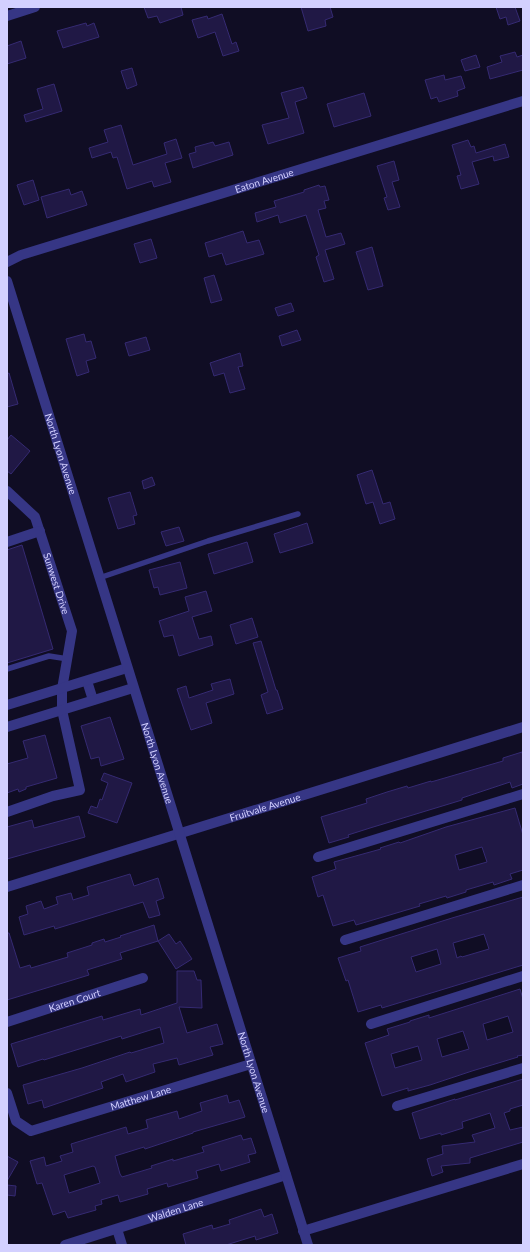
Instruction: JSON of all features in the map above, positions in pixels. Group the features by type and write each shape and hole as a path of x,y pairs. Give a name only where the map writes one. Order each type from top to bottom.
{"street":[{"path":"7,16 35,7"},
{"name":"Eaton Avenue","path":"7,262 21,255 523,101"},
{"name":"North Lyon Avenue","path":"7,281 308,1245"},
{"name":"Sunwest Drive","path":"7,491 35,517 72,631 62,689 62,710 80,790 53,796 7,812"},
{"path":"7,542 40,531"},
{"path":"7,705 127,668"},
{"path":"87,681 93,700"},
{"path":"7,727 134,688"},
{"name":"Fruitvale Avenue","path":"7,887 523,727"},
{"path":"318,857 522,796"},
{"path":"345,940 523,885"},
{"path":"371,1024 523,976"},
{"name":"Karen Court","path":"7,1022 143,978"},
{"name":"Matthew Lane","path":"7,1093 16,1121 31,1131 251,1064"},
{"path":"397,1106 523,1068"},
{"path":"303,1230 523,1164"},
{"name":"Walden Lane","path":"65,1245 286,1176"},
{"path":"117,1228 122,1245"}],"lane":[{"path":"99,578 298,514"},
{"path":"7,669 49,656 68,659"}],"building":[{"path":"144,7 181,7 183,15 160,23 157,16 148,18"},
{"path":"301,7 330,7 333,17 325,20 326,26 308,31"},
{"path":"496,7 515,7 520,21 508,25 506,17 500,19"},
{"path":"222,14 232,44 236,42 239,51 223,56 215,32 198,38 192,20 207,16 208,19"},
{"path":"86,23 87,26 94,23 99,37 63,48 57,31"},
{"path":"21,41 26,58 7,64 7,46"},
{"path":"515,52 517,57 523,55 523,70 490,79 487,67 502,62 500,56"},
{"path":"476,55 480,67 465,71 461,60"},
{"path":"132,68 137,85 127,89 121,71"},
{"path":"444,75 445,80 461,76 465,88 457,91 458,96 439,102 437,97 431,99 425,80"},
{"path":"54,84 62,111 26,122 24,115 43,109 37,89"},
{"path":"303,87 307,98 295,102 304,133 268,144 262,125 289,118 281,93"},
{"path":"364,93 371,116 334,127 327,104"},
{"path":"121,125 133,165 167,154 164,143 176,139 182,158 165,163 171,182 154,187 152,181 127,189 117,157 113,158 111,152 92,158 89,148 108,142 104,130"},
{"path":"468,140 471,147 474,146 476,153 505,144 509,157 494,161 493,156 472,162 479,184 461,189 457,176 461,175 452,145"},
{"path":"213,142 215,146 229,142 233,155 193,168 189,154 196,152 195,147"},
{"path":"394,161 399,180 392,182 400,207 388,210 384,198 387,197 377,166"},
{"path":"33,180 39,200 24,205 17,185"},
{"path":"319,185 320,187 325,186 329,200 324,201 326,208 318,210 326,237 341,233 345,244 325,250 334,279 324,282 316,257 319,255 306,215 280,223 278,215 257,222 255,213 276,207 274,201 304,192 304,190"},
{"path":"69,189 71,195 82,191 87,205 47,218 41,197"},
{"path":"243,231 247,243 259,240 264,254 226,265 222,253 209,257 205,243"},
{"path":"151,239 157,258 140,263 134,244"},
{"path":"372,247 383,286 368,290 356,252"},
{"path":"214,275 222,300 211,303 204,278"},
{"path":"291,303 294,311 278,316 275,308"},
{"path":"297,330 301,340 282,346 279,336"},
{"path":"84,334 86,342 91,341 96,358 86,361 89,372 77,376 66,339"},
{"path":"146,337 150,350 129,356 125,343"},
{"path":"240,353 243,366 238,367 245,389 230,393 224,373 214,376 210,363"},
{"path":"9,373 18,404 7,407 7,374"},
{"path":"11,435 30,451 11,474 7,471 7,440"},
{"path":"372,470 383,504 390,502 395,519 380,524 373,502 366,504 357,475"},
{"path":"152,477 155,485 144,489 142,481"},
{"path":"130,492 137,515 133,516 135,524 118,529 108,498"},
{"path":"307,523 313,543 280,553 274,534"},
{"path":"179,527 184,541 166,546 161,532"},
{"path":"247,542 253,562 214,574 208,554"},
{"path":"22,545 53,649 7,663 7,550"},
{"path":"180,562 187,588 160,595 158,587 154,588 149,570"},
{"path":"206,591 212,611 192,617 199,639 211,636 213,645 179,656 173,635 164,637 159,621 189,611 185,597"},
{"path":"252,618 258,637 236,644 230,625"},
{"path":"261,641 283,709 267,714 261,695 268,692 253,643"},
{"path":"230,679 234,694 206,703 212,723 191,730 177,689 186,686 189,698 213,690 211,684"},
{"path":"110,717 124,759 101,766 99,757 91,759 81,726"},
{"path":"45,735 57,778 26,787 26,789 19,792 18,789 7,793 7,764 28,758 23,741"},
{"path":"522,752 523,784 512,788 510,782 462,798 462,800 348,835 349,837 329,843 321,817 367,803 366,799 387,792 407,786 408,788 431,782 503,761 503,758"},
{"path":"104,773 132,783 117,823 88,813 91,806 97,808 100,799 102,800 108,783 101,780"},
{"path":"515,808 523,835 523,870 510,874 512,879 494,885 493,882 466,890 466,892 447,898 446,896 419,904 420,906 356,925 354,920 333,926 323,895 318,897 312,877 336,869 334,862 381,849 380,848 399,842 400,843 446,827","holes":["482,847 487,862 459,870 455,855"]},
{"path":"79,816 85,837 7,859 7,827 32,820 34,828"},
{"path":"130,874 134,886 158,878 164,898 156,901 160,915 149,918 143,902 55,929 54,926 24,935 19,917 28,914 26,906 41,901 44,909 58,904 56,897 71,893 73,900 89,895 87,887"},
{"path":"523,897 523,965 382,1008 381,1005 358,1012 348,980 346,981 338,958 361,951 360,947","holes":["484,934 489,949 457,958 453,943","437,949 441,964 416,972 411,957"]},
{"path":"154,925 158,941 120,953 122,959 87,970 89,975 7,1000 7,933 9,933 20,968 30,965 31,968 68,957 67,953 92,945 92,943 104,939 105,942"},
{"path":"169,934 176,944 180,941 192,959 176,969 158,941"},
{"path":"177,971 194,971 197,980 201,980 202,1008 179,1007 187,1033 217,1024 223,1044 210,1047 213,1055 179,1065 177,1058 153,1064 155,1072 126,1082 123,1074 101,1082 103,1088 44,1108 42,1100 28,1104 23,1085 164,1043 160,1027 122,1039 121,1036 18,1067 11,1044 102,1016 103,1020 140,1009 141,1015 177,1003"},
{"path":"520,989 523,999 523,1055 430,1085 408,1091 408,1088 382,1096 365,1043 389,1035 387,1029 429,1015 429,1018","holes":["508,1016 513,1032 487,1040 483,1024","463,1031 469,1049 442,1057 437,1039","418,1046 422,1060 395,1068 391,1054"]},
{"path":"523,1079 523,1105 510,1109 510,1111 504,1113 510,1130 523,1127 523,1142 470,1158 470,1163 441,1166 443,1172 432,1176 427,1159 443,1154 442,1146 475,1142 472,1135 495,1128 490,1113 462,1122 463,1128 441,1135 441,1133 420,1139 412,1113"},
{"path":"227,1095 229,1103 239,1100 245,1117 193,1132 145,1149 144,1147 115,1156 122,1177 152,1168 151,1166 173,1159 173,1161 204,1152 202,1147 241,1135 243,1140 251,1138 256,1153 248,1155 250,1162 221,1171 219,1164 196,1171 198,1178 168,1187 167,1183 147,1189 148,1194 120,1202 118,1195 101,1200 102,1204 95,1206 96,1210 68,1218 65,1211 53,1215 42,1183 37,1184 30,1161 44,1157 46,1166 62,1161 60,1156 73,1152 71,1144 126,1127 128,1134 148,1128 146,1120 177,1111 179,1119 202,1111 200,1103","holes":["93,1166 95,1167 100,1183 69,1193 64,1175"]},
{"path":"7,1156 18,1162 7,1181"},
{"path":"7,1185 16,1186 15,1196 7,1195"},
{"path":"261,1209 264,1217 272,1214 278,1233 256,1240 255,1236 226,1245 186,1245 183,1234 212,1225 213,1229 230,1224 229,1220"}]}
